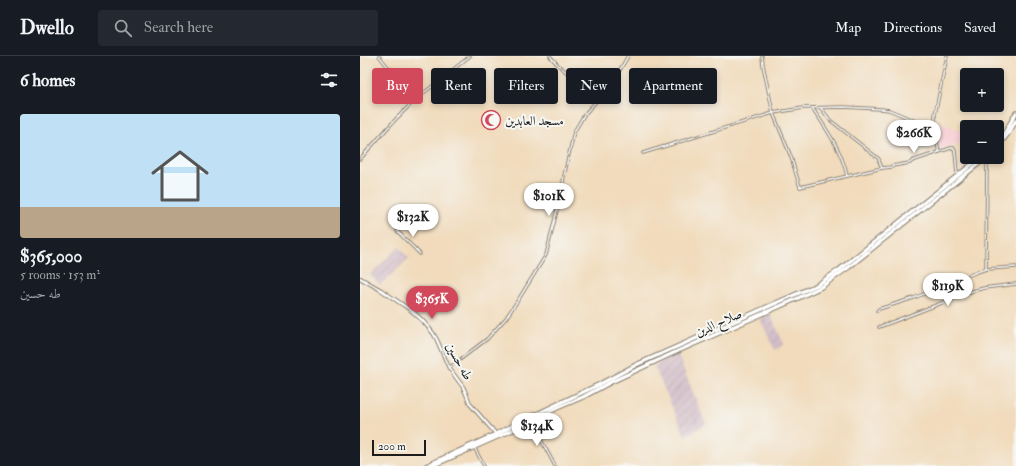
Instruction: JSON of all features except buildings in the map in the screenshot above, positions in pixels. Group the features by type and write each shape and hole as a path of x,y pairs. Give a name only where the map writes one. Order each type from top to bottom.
{"highway":[{"path":"1004,134 1016,113"},
{"path":"1004,139 1016,121"},
{"name":"صلاح الدين","path":"432,466 522,421 821,287 841,274 973,164"},
{"name":"صلاح الدين","path":"905,220 977,164"},
{"name":"صلاح الدين","path":"426,466 474,447 531,421 576,398"}],"street":[{"path":"379,56 389,68"},
{"path":"423,94 470,56"},
{"path":"550,56 566,72"},
{"path":"621,69 628,56"},
{"path":"762,56 773,113 791,157 800,187 910,163 951,148 954,148 955,151 957,174"},
{"path":"939,152 934,130 935,114 947,56"},
{"path":"360,159 411,104"},
{"path":"449,368 487,339 506,318 546,255 574,132 584,115 594,104"},
{"path":"643,153 773,113 798,109 844,107 889,110 934,130"},
{"path":"813,108 837,147 846,169 847,176"},
{"path":"820,108 830,120 879,159 882,168"},
{"path":"986,269 987,164"},
{"path":"397,231 420,254"},
{"path":"877,311 986,269 1016,267"},
{"name":"طه حسين","path":"360,278 381,290 418,316 433,333 449,368 463,387 470,404 496,434"},
{"path":"879,327 973,290 1016,284"},
{"path":"531,421 555,466"},
{"path":"474,447 484,466"}],"shaded area":[{"path":"936,121 960,130 960,143 939,149 936,134"},
{"path":"399,247 409,258 380,285 370,275"},
{"path":"770,314 784,344 775,350 760,319"},
{"path":"677,353 706,424 685,436 654,366"}],"place":[{"name":"مسجد العابدين","path":"491,120"}]}
